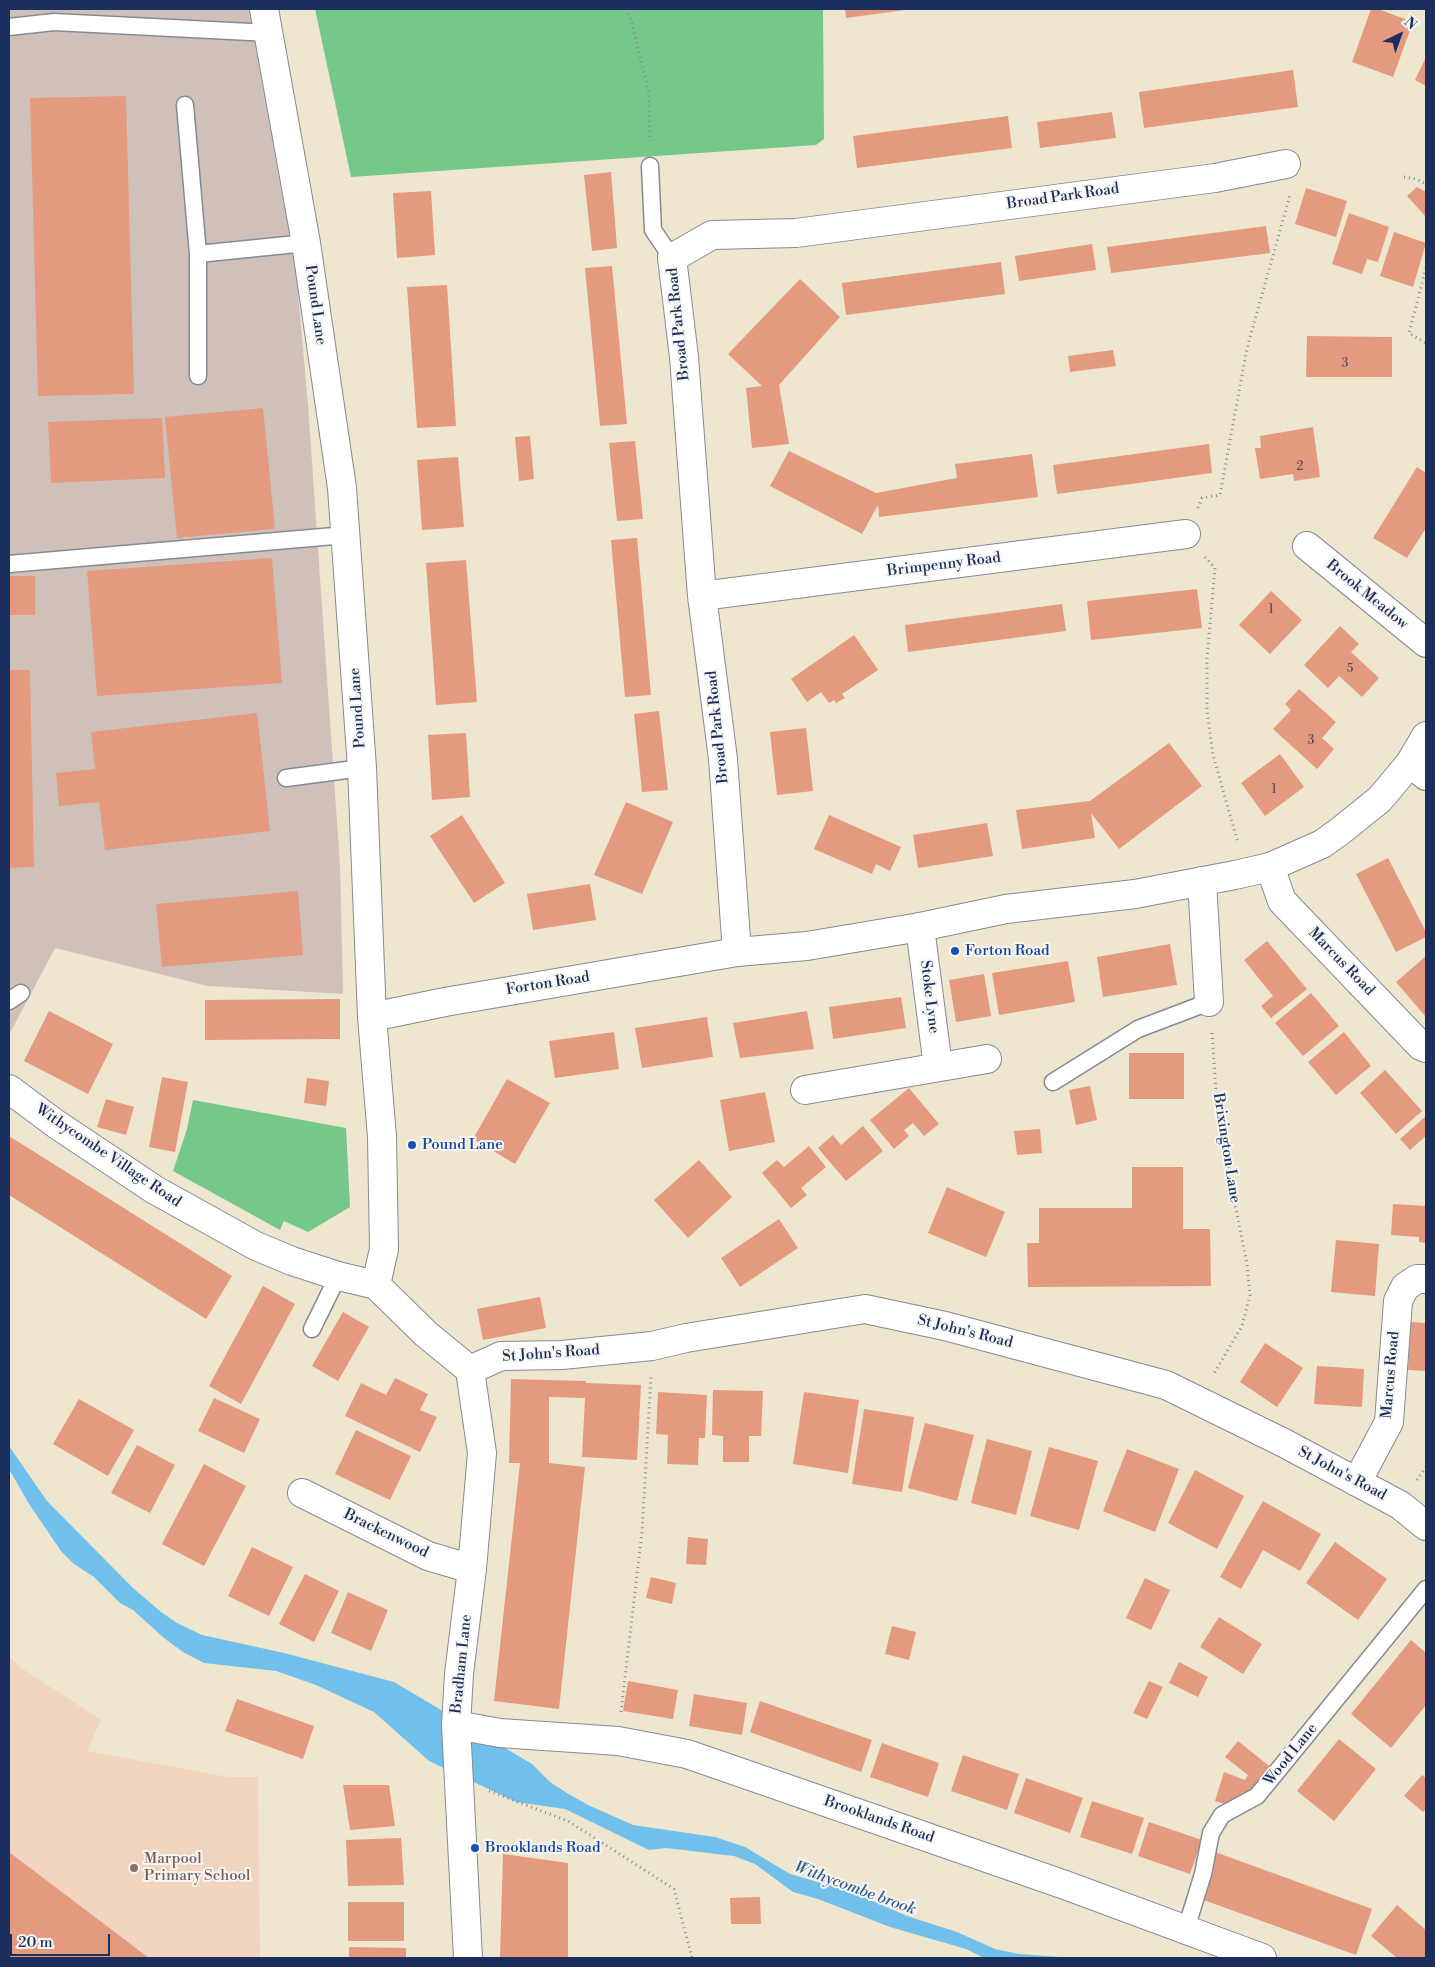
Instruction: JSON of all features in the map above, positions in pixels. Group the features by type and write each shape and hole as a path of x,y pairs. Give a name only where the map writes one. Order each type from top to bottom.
{"street":[{"name":"Pound Lane","path":"267,21 306,243 342,488 362,768 372,1017 382,1137 384,1249 376,1285"},
{"name":"Broad Park Road","path":"737,952 723,759 702,596 684,357 672,258 712,235 796,233 1215,178 1286,164"},
{"name":"Brimpenny Road","path":"702,596 1186,534"},
{"name":"Brook Meadow","path":"1307,546 1426,643"},
{"path":"1418,769 1426,736"},
{"name":"Forton Road","path":"372,1017 445,1002 737,952 807,946 920,927 1006,909 1135,894 1258,870 1302,854 1339,832 1418,769"},
{"name":"Marcus Road","path":"1258,870 1282,901 1426,1048"},
{"path":"1202,881 1209,1002"},
{"name":"Stoke Lyne","path":"920,927 938,1068"},
{"path":"806,1090 987,1059"},
{"name":"Withycombe Village Road","path":"9,1088 56,1124 155,1190 256,1246 292,1261 338,1276 376,1285"},
{"name":"Marcus Road","path":"1357,1482 1388,1422 1398,1300 1405,1287 1417,1278 1426,1280"},
{"path":"376,1285 426,1334 470,1370"},
{"name":"St John's Road","path":"470,1370 501,1356 562,1355 652,1346 686,1338 865,1309 945,1326 1166,1385 1195,1398 1400,1505 1426,1526"},
{"name":"Bradham Lane","path":"468,1958 456,1725 458,1674 472,1569 482,1453 470,1370"},
{"name":"Brackenwood","path":"302,1493 428,1556 472,1569"},
{"name":"Brooklands Road","path":"456,1725 500,1734 618,1741 687,1754 1065,1884 1262,1958"}],"lane":[{"path":"9,26 54,22 267,21"},
{"path":"185,105 198,254 198,376"},
{"path":"650,166 653,230 672,258"},
{"path":"198,254 306,243"},
{"path":"9,564 346,535"},
{"path":"286,778 362,768"},
{"path":"1053,1082 1138,1029 1209,1002"},
{"path":"312,1329 338,1276"},
{"name":"Wood Lane","path":"1186,1929 1202,1874 1211,1833 1222,1815 1257,1796 1426,1589"}],"path":[{"path":"626,9 631,20 649,93 650,166"},
{"path":"1404,178 1416,179 1426,184"},
{"path":"1258,870 1213,755 1207,710 1207,658 1215,568 1186,534 1202,498 1220,495 1247,348 1291,193"},
{"path":"1426,268 1408,334 1426,343"},
{"name":"Brixington Lane","path":"1195,1398 1213,1375 1242,1326 1250,1295 1247,1264 1229,1174 1216,1091 1209,1002"},
{"path":"618,1741 642,1532 652,1346"},
{"path":"1421,1474 1426,1467"},
{"path":"459,1779 568,1821 674,1889 692,1958"}],"shaded area":[{"path":"9,9 249,9 295,258 308,405 340,865 343,994 208,986 55,948 9,1035"},
{"name":"Marpool Primary School","path":"9,1656 20,1667 101,1720 87,1751 228,1777 258,1777 260,1958 9,1958"}],"green space":[{"path":"315,9 823,9 824,139 816,145 351,177"},
{"path":"193,1100 346,1128 350,1207 308,1232 284,1221 280,1230 173,1171 187,1129"}],"water":[{"path":"9,1446 47,1501 133,1588 177,1623 202,1635 284,1653 394,1682 532,1764 550,1782 567,1793 588,1805 633,1825 715,1837 745,1847 790,1874 850,1891 907,1916 957,1932 995,1949 1019,1954 1074,1958 984,1958 966,1949 890,1927 818,1899 793,1892 755,1864 734,1856 666,1848 649,1850 565,1809 516,1802 429,1761 374,1712 316,1685 276,1671 204,1663 183,1652 164,1638 133,1610 120,1603 94,1577 74,1564 61,1551 29,1504 9,1469"}],"building":[{"path":"845,9 905,9 905,10 846,18"},
{"path":"1371,9 1378,9 1413,22 1393,77 1352,62"},
{"path":"1426,57 1426,86 1415,80"},
{"path":"1293,70 1298,107 1144,128 1139,92"},
{"path":"126,96 134,394 38,396 30,98"},
{"path":"1112,112 1116,138 1040,148 1037,122"},
{"path":"1008,116 1012,148 857,168 853,136"},
{"path":"611,172 617,248 592,251 584,175"},
{"path":"1417,187 1426,192 1426,217 1407,196"},
{"path":"1306,188 1347,201 1336,237 1295,224"},
{"path":"431,191 435,255 397,258 393,193"},
{"path":"1349,213 1389,227 1378,262 1367,259 1362,274 1332,264"},
{"path":"1266,226 1270,253 1111,273 1107,247"},
{"path":"1394,232 1426,243 1413,287 1380,276"},
{"path":"1092,244 1096,270 1019,281 1015,256"},
{"path":"1001,262 1005,294 846,315 842,283"},
{"path":"612,266 627,424 600,426 585,268"},
{"path":"800,279 840,317 779,385 789,444 752,448 746,388 762,386 728,354"},
{"path":"447,285 456,426 417,428 407,287"},
{"path":"1307,336 1392,337 1392,377 1306,377"},
{"path":"1113,350 1116,366 1070,372 1068,356"},
{"path":"263,408 275,529 177,538 165,417"},
{"path":"162,418 165,478 51,483 48,422"},
{"path":"1313,427 1320,477 1294,481 1293,474 1260,479 1255,448 1261,448 1260,436"},
{"path":"530,436 534,479 519,481 515,437"},
{"path":"635,441 643,519 617,521 609,443"},
{"path":"1209,444 1212,473 1057,494 1053,465"},
{"path":"789,451 876,493 957,478 955,464 1032,454 1038,497 879,517 878,505 862,534 770,486"},
{"path":"458,457 464,527 422,530 417,460"},
{"path":"1417,467 1426,473 1426,528 1407,558 1373,538"},
{"path":"637,538 651,695 625,697 611,540"},
{"path":"272,558 282,683 97,696 87,571"},
{"path":"466,560 477,702 436,705 426,563"},
{"path":"9,576 35,576 35,615 9,615"},
{"path":"1197,589 1202,628 1091,640 1087,601"},
{"path":"1271,591 1302,620 1270,654 1239,625"},
{"path":"1062,604 1066,631 908,652 905,625"},
{"path":"1340,626 1359,644 1351,652 1379,678 1362,697 1339,676 1328,688 1304,665"},
{"path":"854,635 878,670 842,694 845,698 836,703 834,700 829,703 821,692 807,702 791,679"},
{"path":"9,670 30,670 34,867 9,868"},
{"path":"1299,689 1336,722 1322,738 1334,749 1317,769 1273,729 1291,710 1285,704"},
{"path":"659,711 668,790 642,792 634,714"},
{"path":"257,713 270,831 105,850 99,802 59,806 56,773 95,769 91,732"},
{"path":"806,728 813,791 777,795 770,732"},
{"path":"466,733 470,797 432,800 428,735"},
{"path":"1169,743 1202,786 1119,849 1091,813 1095,838 1022,849 1016,810 1090,801"},
{"path":"1280,754 1304,787 1265,816 1241,783"},
{"path":"626,802 673,822 642,894 594,875"},
{"path":"462,815 505,883 474,903 430,836"},
{"path":"829,815 901,847 890,871 876,864 872,874 814,849"},
{"path":"987,823 993,856 918,868 913,835"},
{"path":"1388,858 1426,932 1426,937 1396,952 1356,874"},
{"path":"590,884 596,920 533,930 527,894"},
{"path":"298,891 303,955 162,967 156,904"},
{"path":"1267,941 1307,989 1271,1018 1261,1006 1273,996 1244,960"},
{"path":"1170,944 1177,985 1103,997 1097,957"},
{"path":"1426,956 1426,1017 1396,982"},
{"path":"1068,961 1075,1002 999,1015 992,973"},
{"path":"984,974 991,1016 956,1022 949,980"},
{"path":"1311,993 1339,1026 1303,1056 1275,1023"},
{"path":"901,997 906,1028 833,1039 829,1007"},
{"path":"340,999 340,1039 205,1040 205,1000"},
{"path":"49,1011 113,1044 88,1094 24,1061"},
{"path":"807,1011 814,1049 740,1058 733,1023"},
{"path":"707,1017 713,1057 642,1068 635,1028"},
{"path":"614,1032 619,1069 555,1078 549,1041"},
{"path":"1344,1032 1371,1066 1336,1095 1308,1062"},
{"path":"1129,1053 1184,1053 1184,1099 1129,1099"},
{"path":"1385,1070 1422,1111 1396,1134 1360,1093"},
{"path":"162,1077 188,1082 175,1152 149,1147"},
{"path":"307,1078 329,1081 326,1106 304,1103"},
{"path":"507,1079 550,1103 515,1164 473,1139"},
{"path":"1090,1086 1097,1120 1076,1125 1069,1090"},
{"path":"909,1088 939,1124 924,1136 913,1123 904,1130 909,1136 894,1149 870,1120"},
{"path":"765,1092 775,1142 729,1151 720,1100"},
{"path":"106,1099 134,1107 126,1135 97,1127"},
{"path":"1426,1116 1426,1136 1410,1150 1400,1139"},
{"path":"863,1126 883,1151 846,1181 818,1148 833,1135 841,1145"},
{"path":"1040,1129 1042,1153 1017,1155 1014,1131"},
{"path":"9,1136 232,1276 206,1319 9,1195"},
{"path":"809,1146 826,1167 801,1188 807,1195 791,1208 762,1173 777,1160 784,1167"},
{"path":"699,1160 732,1197 688,1238 654,1200"},
{"path":"1132,1167 1183,1167 1183,1229 1210,1229 1211,1286 1028,1287 1027,1243 1039,1243 1039,1208 1132,1208"},
{"path":"947,1187 1005,1212 986,1257 928,1233"},
{"path":"1393,1204 1426,1206 1426,1243 1419,1242 1419,1237 1391,1235"},
{"path":"779,1219 798,1248 740,1287 721,1258"},
{"path":"1336,1240 1379,1244 1375,1296 1331,1292"},
{"path":"263,1286 295,1304 241,1404 209,1386"},
{"path":"540,1297 546,1328 483,1340 477,1309"},
{"path":"343,1312 369,1327 338,1381 312,1366"},
{"path":"1411,1322 1426,1323 1426,1371 1408,1370"},
{"path":"1265,1343 1303,1368 1277,1407 1240,1382"},
{"path":"1317,1366 1364,1369 1362,1407 1314,1404"},
{"path":"395,1378 428,1394 420,1410 437,1417 420,1452 345,1416 361,1383 386,1395"},
{"path":"511,1379 641,1385 637,1460 582,1457 585,1398 549,1397 549,1463 585,1467 559,1709 494,1701 520,1463 509,1463"},
{"path":"713,1390 763,1391 761,1436 749,1436 749,1462 723,1462 723,1436 712,1435"},
{"path":"658,1392 707,1395 705,1438 699,1438 698,1465 667,1464 668,1435 656,1434"},
{"path":"804,1392 859,1400 848,1473 793,1464"},
{"path":"214,1398 260,1419 244,1453 198,1431"},
{"path":"79,1399 134,1430 108,1476 53,1444"},
{"path":"864,1409 914,1417 902,1492 852,1484"},
{"path":"925,1423 974,1435 957,1501 908,1488"},
{"path":"356,1430 411,1456 390,1500 335,1474"},
{"path":"987,1439 1032,1451 1016,1515 971,1503"},
{"path":"137,1445 175,1465 150,1513 111,1493"},
{"path":"1049,1447 1098,1461 1079,1530 1030,1516"},
{"path":"1127,1449 1179,1469 1155,1532 1103,1511"},
{"path":"204,1464 246,1486 204,1566 162,1544"},
{"path":"1195,1470 1244,1496 1217,1549 1168,1523"},
{"path":"1263,1501 1321,1534 1300,1571 1263,1550 1241,1589 1220,1577"},
{"path":"688,1537 708,1539 706,1565 686,1564"},
{"path":"1335,1542 1387,1579 1358,1620 1306,1583"},
{"path":"252,1547 293,1567 269,1616 228,1596"},
{"path":"305,1574 339,1591 314,1642 279,1624"},
{"path":"651,1577 676,1583 672,1604 646,1598"},
{"path":"1145,1578 1170,1590 1151,1630 1126,1618"},
{"path":"348,1592 388,1610 371,1651 331,1633"},
{"path":"1219,1617 1262,1644 1243,1674 1200,1647"},
{"path":"892,1626 916,1632 909,1660 885,1654"},
{"path":"1411,1640 1426,1653 1426,1705 1391,1748 1351,1714"},
{"path":"1179,1662 1208,1677 1198,1697 1169,1683"},
{"path":"628,1681 678,1690 673,1719 623,1711"},
{"path":"1149,1681 1163,1687 1147,1719 1133,1713"},
{"path":"694,1694 747,1703 742,1735 689,1726"},
{"path":"237,1699 314,1726 303,1759 225,1731"},
{"path":"760,1701 872,1740 861,1772 750,1732"},
{"path":"1339,1739 1376,1769 1334,1821 1297,1791"},
{"path":"1238,1741 1273,1769 1258,1785 1228,1805 1215,1801 1224,1772 1245,1780 1248,1775 1225,1757"},
{"path":"882,1743 939,1763 928,1797 870,1777"},
{"path":"963,1755 1019,1774 1007,1810 951,1791"},
{"path":"1422,1775 1426,1778 1426,1809 1423,1812 1404,1796"},
{"path":"1026,1778 1083,1798 1070,1833 1014,1813"},
{"path":"343,1785 389,1785 395,1826 350,1830"},
{"path":"1092,1801 1144,1818 1132,1854 1080,1837"},
{"path":"1149,1822 1202,1840 1190,1874 1138,1856"},
{"path":"401,1838 404,1885 348,1886 346,1840"},
{"path":"9,1852 149,1958 9,1958"},
{"path":"1215,1852 1372,1909 1356,1955 1198,1898"},
{"path":"503,1854 568,1863 568,1958 500,1958"},
{"path":"760,1897 761,1924 731,1924 730,1898"},
{"path":"348,1902 404,1902 404,1941 348,1941"},
{"path":"1397,1905 1426,1930 1426,1958 1397,1958 1371,1936"},
{"path":"349,1947 406,1948 406,1958 349,1958"}],"place":[{"name":"Forton Road","path":"955,951"},
{"name":"Pound Lane","path":"412,1145"},
{"name":"Brooklands Road","path":"475,1848"},
{"name":"Marpool Primary School","path":"134,1868"}],"water label":[{"name":"Withycombe brook","path":"855,1889"}]}
